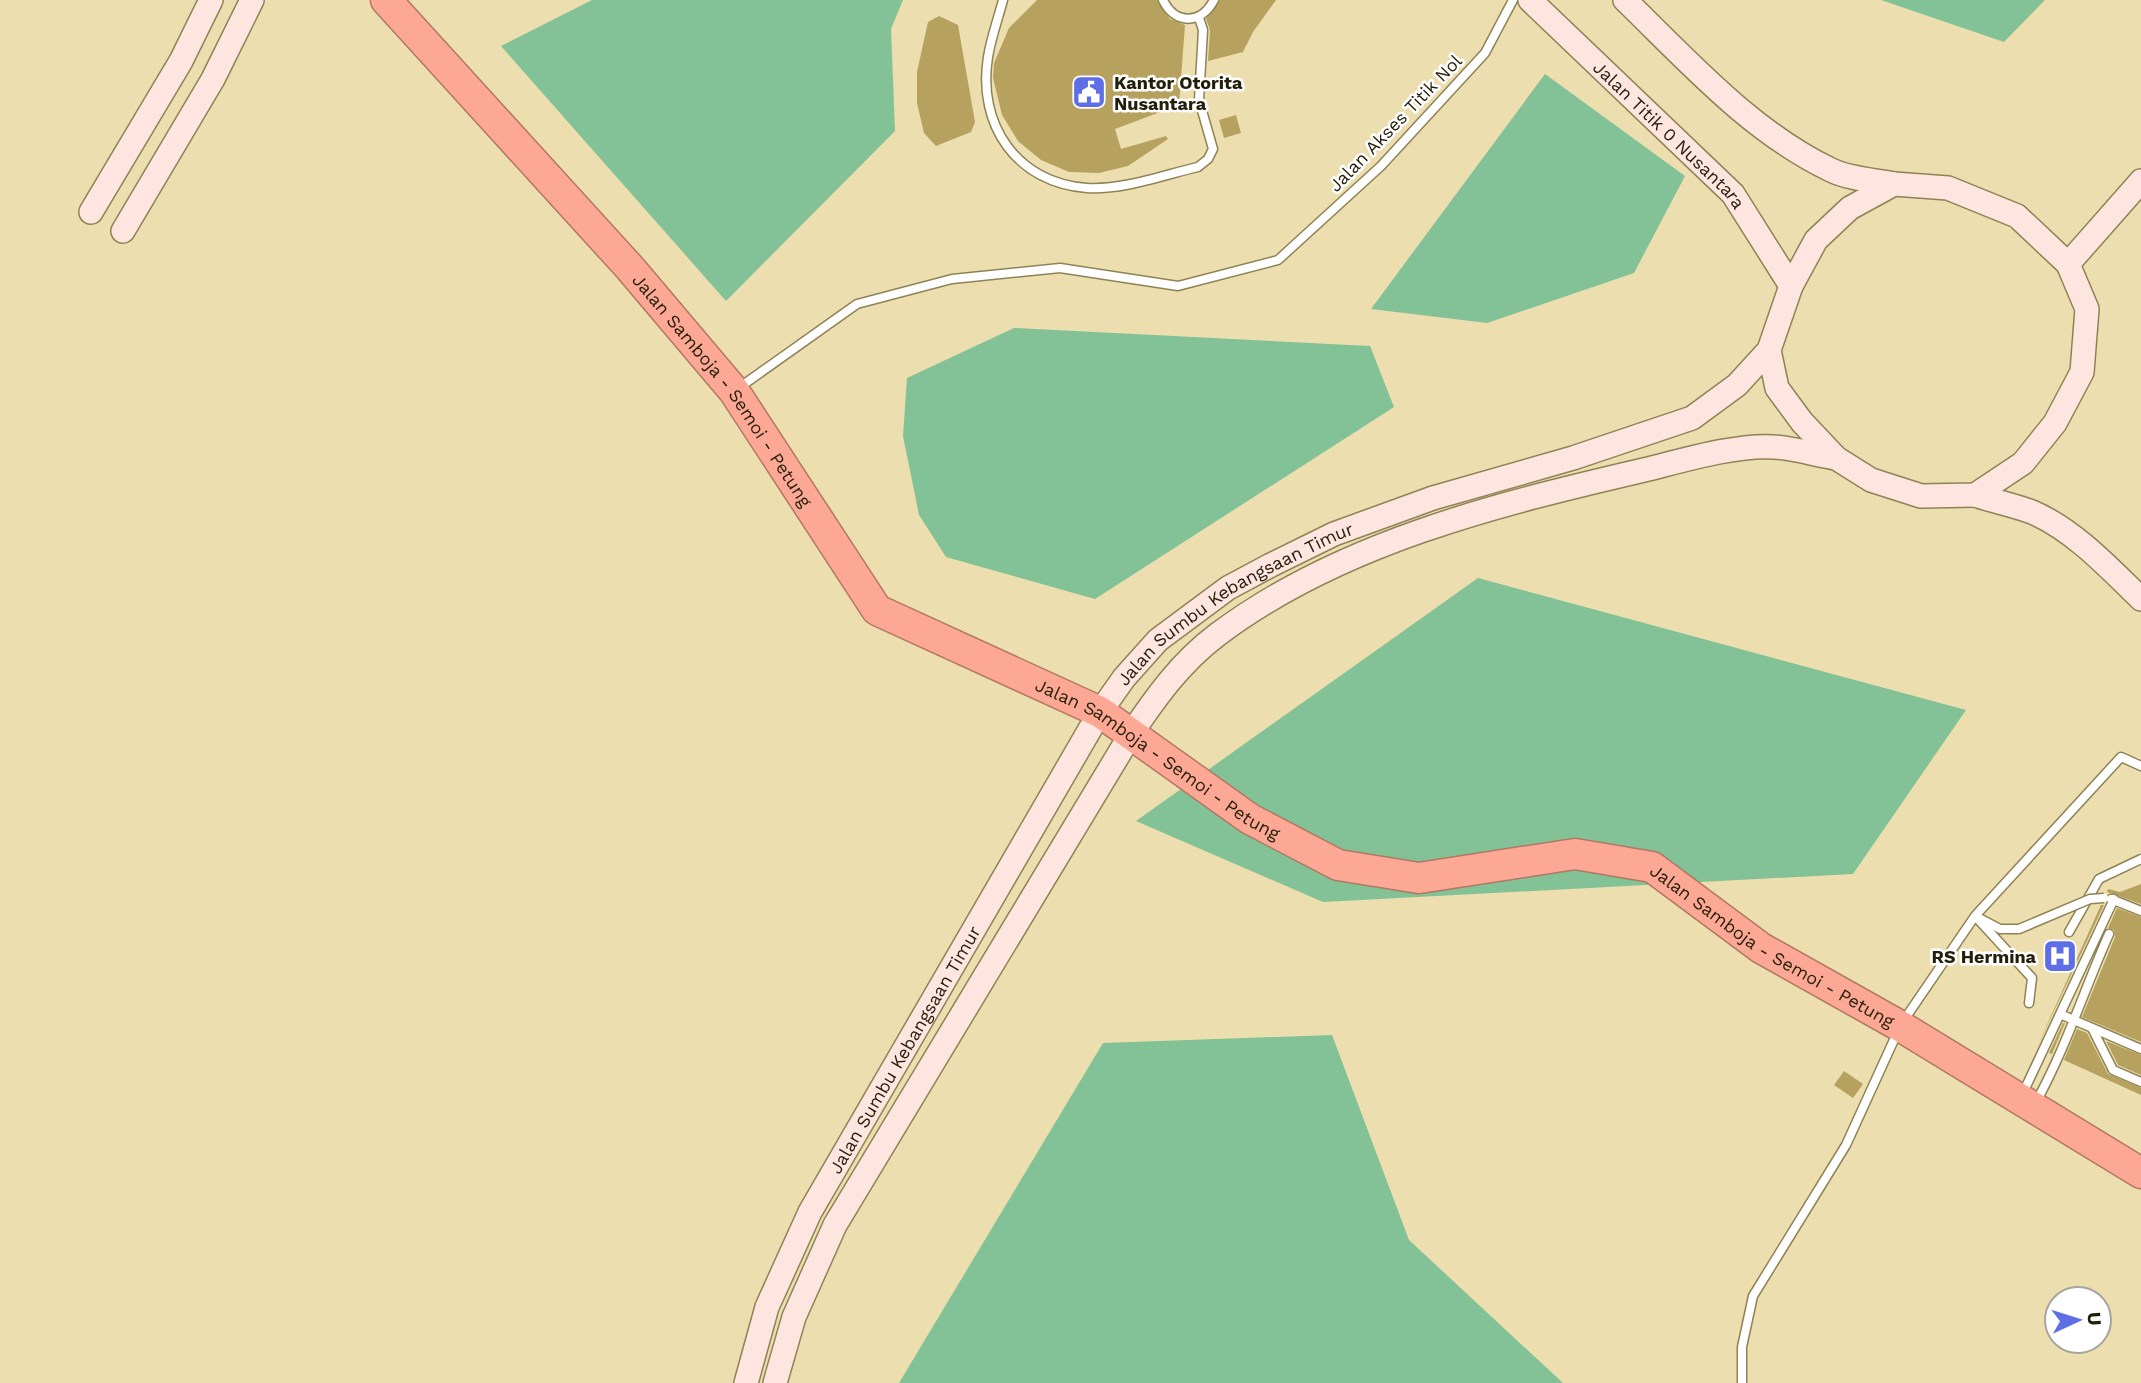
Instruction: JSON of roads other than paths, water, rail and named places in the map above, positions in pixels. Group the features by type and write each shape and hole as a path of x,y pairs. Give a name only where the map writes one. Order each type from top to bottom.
{"highway":[{"name":"Jalan Samboja - Semoi - Petung","path":"386,0 630,268 734,391 877,610 1100,712 1250,819 1338,865 1419,878 1575,855 1652,867 1761,948 2029,1097 2141,1173"}],"street":[{"path":"92,212 181,61 211,0"},
{"path":"123,231 213,79 252,0"},
{"name":"Jalan Titik 0 Nusantara","path":"1530,0 1733,194 1791,286"},
{"path":"1625,0 1713,85 1784,143 1834,172 1894,184 1948,188 2017,216 2068,264 2087,309 2082,372 2055,423 2023,463 1975,495"},
{"path":"2068,264 2141,181"},
{"name":"Jalan Sumbu Kebangsaan Timur","path":"746,1383 767,1307 810,1212 1100,712 1124,678 1158,640 1227,588 1334,534 1433,498 1573,458 1692,418 1737,385 1769,350 1791,286 1816,240 1850,208 1894,184"},
{"name":"Jalan Sumbu Kebangsaan Timur","path":"1769,350 1777,388 1802,422 1836,458 1871,480 1921,496 1975,495"},
{"name":"Jalan Sumbu Kebangsaan Timur","path":"775,1383 794,1317 835,1225 1131,734 1181,666 1218,634 1291,589 1345,561 1442,525 1580,485 1706,455 1773,446 1836,458"},
{"path":"1975,495 2033,513 2059,528 2096,555 2141,599"}],"lane":[{"path":"1003,0 988,57 986,95 993,125 1012,155 1033,172 1058,184 1088,188 1113,187 1198,167 1208,159 1213,149 1199,100 1203,30 1199,18"},
{"path":"1163,0 1171,14 1184,20 1199,18 1209,10 1214,0"},
{"name":"Jalan Akses Titik Nol","path":"734,391 857,304 952,279 1060,268 1178,286 1278,260 1381,166 1485,53 1513,0"},
{"path":"1742,1383 1742,1348 1753,1296 1846,1145 1900,1026 1975,916 2120,757 2141,766"},
{"path":"2070,932 2099,879 2141,859"},
{"path":"1975,916 2000,929 2019,929 2090,899 2109,898 2138,907"},
{"path":"2029,1097 2043,1050 2109,898"},
{"path":"1975,916 2032,978 2029,1003"},
{"path":"2029,1097 2058,1056 2109,934"},
{"path":"2060,1014 2141,1049"},
{"path":"2092,1028 2113,1070 2141,1082"}],"place":[{"name":"Kantor Otorita Nusantara","path":"1089,92"},
{"name":"RS Hermina","path":"2060,956"}]}
